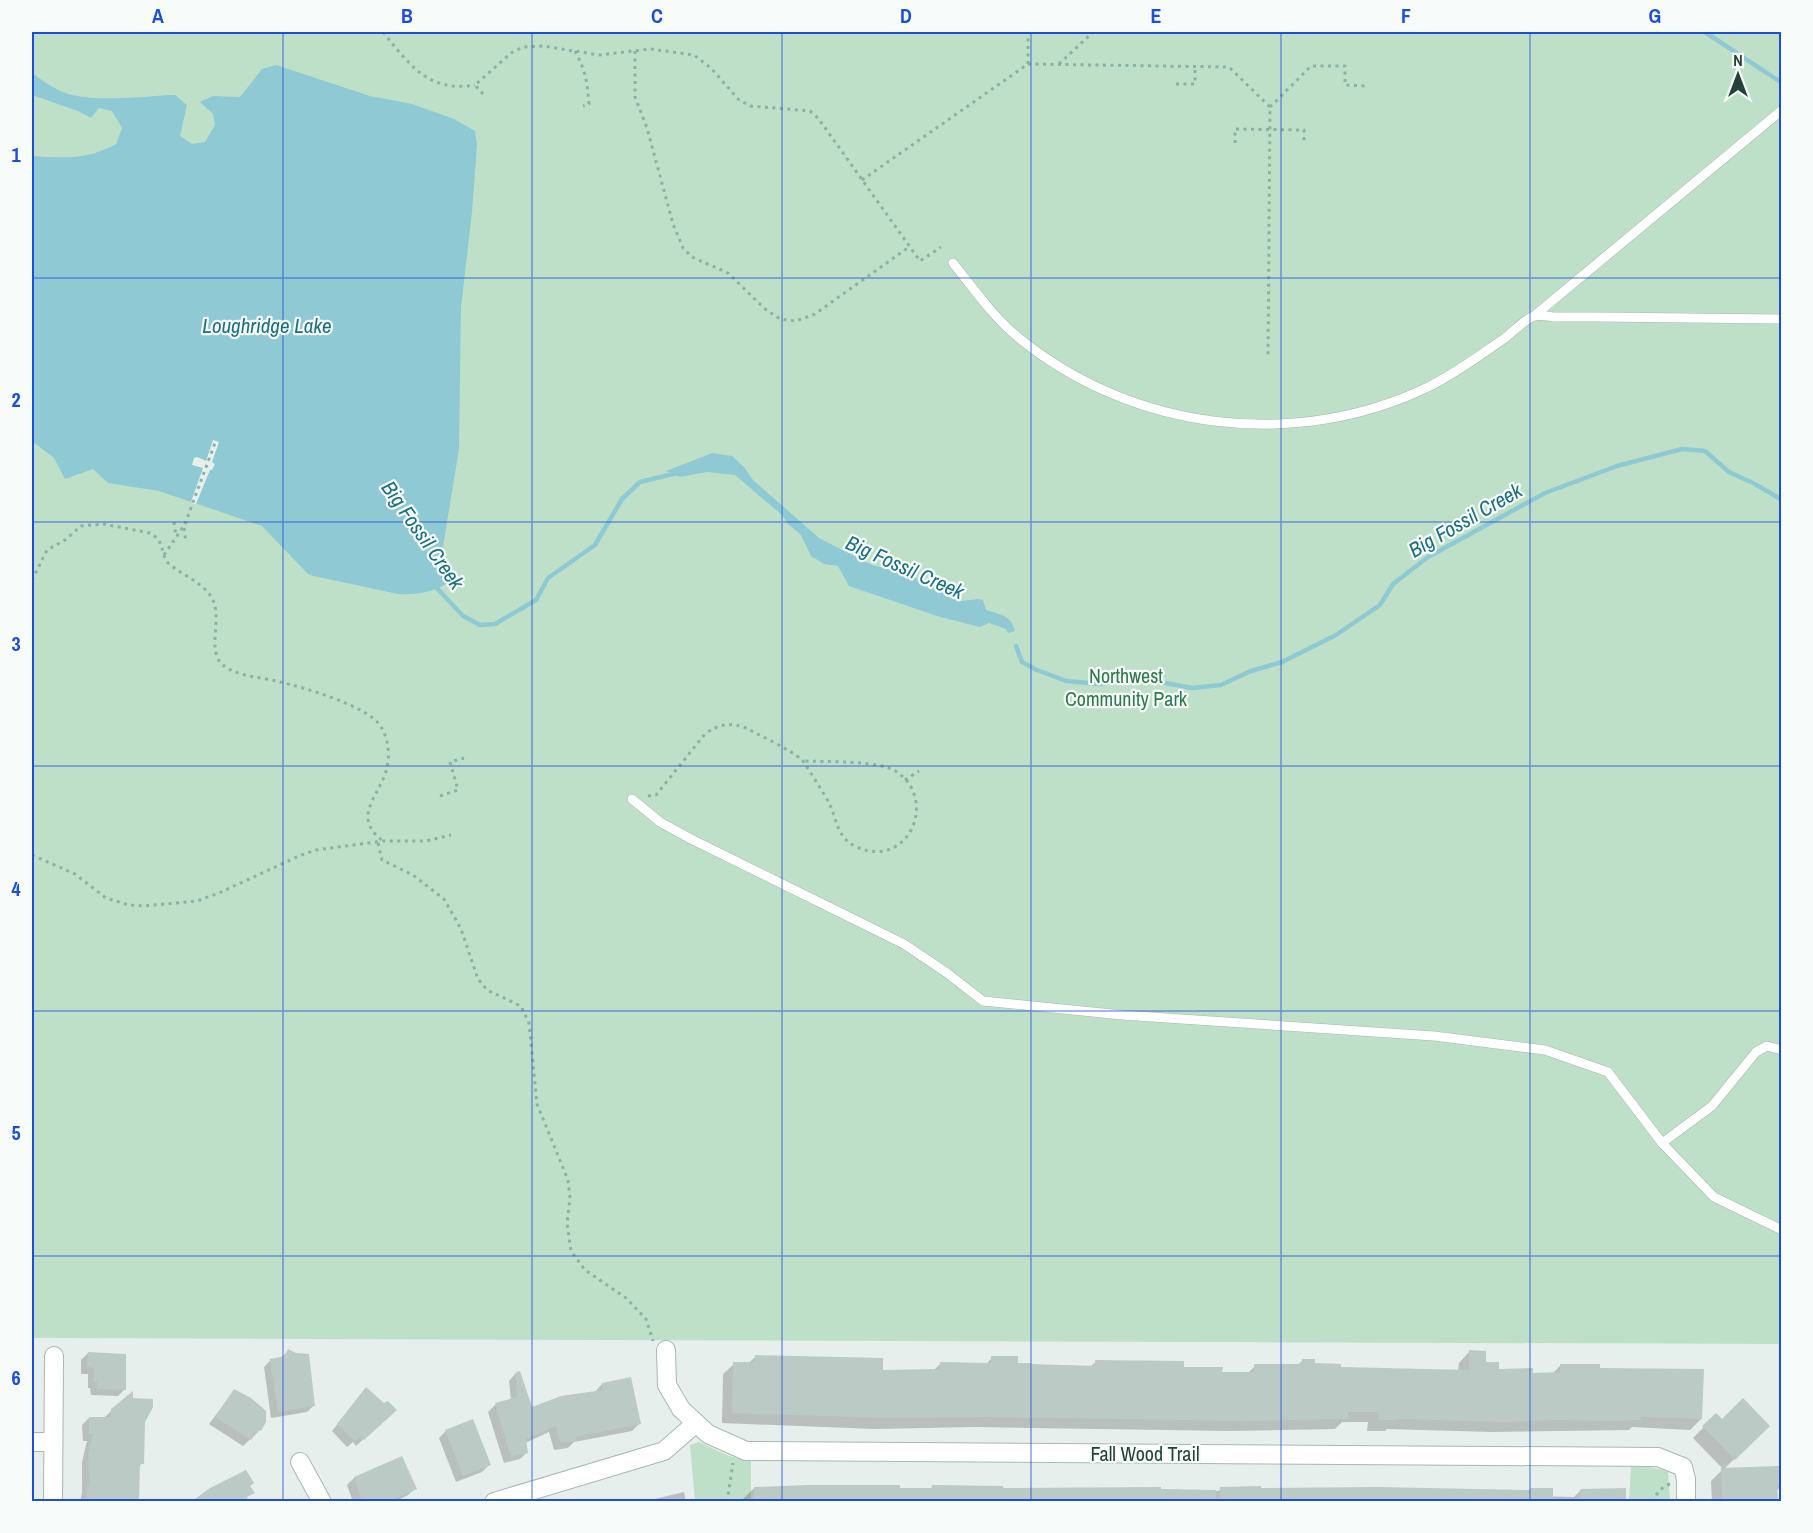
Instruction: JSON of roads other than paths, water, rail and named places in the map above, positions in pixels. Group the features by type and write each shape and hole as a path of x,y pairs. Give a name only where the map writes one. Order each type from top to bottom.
{"street":[{"name":"Fall Wood Trail","path":"660,1349 668,1385 681,1409 708,1434 746,1451 1658,1457 1683,1467 1686,1479 1686,1502"},
{"path":"52,1502 54,1356"},
{"path":"495,1502 664,1451 696,1423"},
{"path":"32,1442 53,1442"},
{"path":"300,1462 322,1502"}],"lane":[{"path":"953,263 998,319 1018,338 1044,357 1102,390 1135,403 1197,420 1227,424 1258,426 1330,419 1395,401 1429,387 1464,366 1534,316 1782,110"},
{"path":"1534,316 1782,319"},
{"path":"632,800 660,822 691,839 904,944 983,1001 1122,1015 1434,1036 1545,1050 1608,1072 1662,1143 1714,1197 1782,1230"},
{"path":"1662,1143 1713,1106 1756,1052 1767,1046 1782,1050"}],"water":[{"name":"Loughridge Lake","path":"276,65 370,96 412,104 454,119 475,131 477,145 472,212 461,307 459,449 440,565 453,579 434,590 398,594 309,575 262,526 159,491 108,483 93,469 65,479 54,458 32,441 32,156 65,157 95,153 116,144 122,128 112,111 99,108 91,118 78,111 32,95 32,73 61,91 83,97 175,95 187,105 180,136 192,144 205,142 215,125 213,114 200,102 213,96 240,97 262,69"},
{"path":"712,453 732,456 753,480 819,538 872,565 905,574 943,589 946,596 962,601 983,600 986,610 1007,618 1015,631 1008,633 1006,629 989,623 980,627 937,616 849,586 838,566 824,564 811,556 801,535 788,524 782,515 735,475 707,472 680,477 666,471"}],"waterway":[{"path":"1705,32 1782,83"},
{"name":"Big Fossil Creek","path":"1016,646 1022,662 1066,681 1100,684 1139,678 1192,688 1221,685 1251,671 1282,662 1336,635 1380,605 1393,584 1428,557 1545,493 1617,466 1682,449 1705,451 1729,472 1782,500"},
{"name":"Big Fossil Creek","path":"435,586 463,616 480,625 495,624 536,600 548,578 595,545 622,499 640,482 677,473"}],"park label":[{"name":"Northwest Community Park","path":"1126,686"}]}
